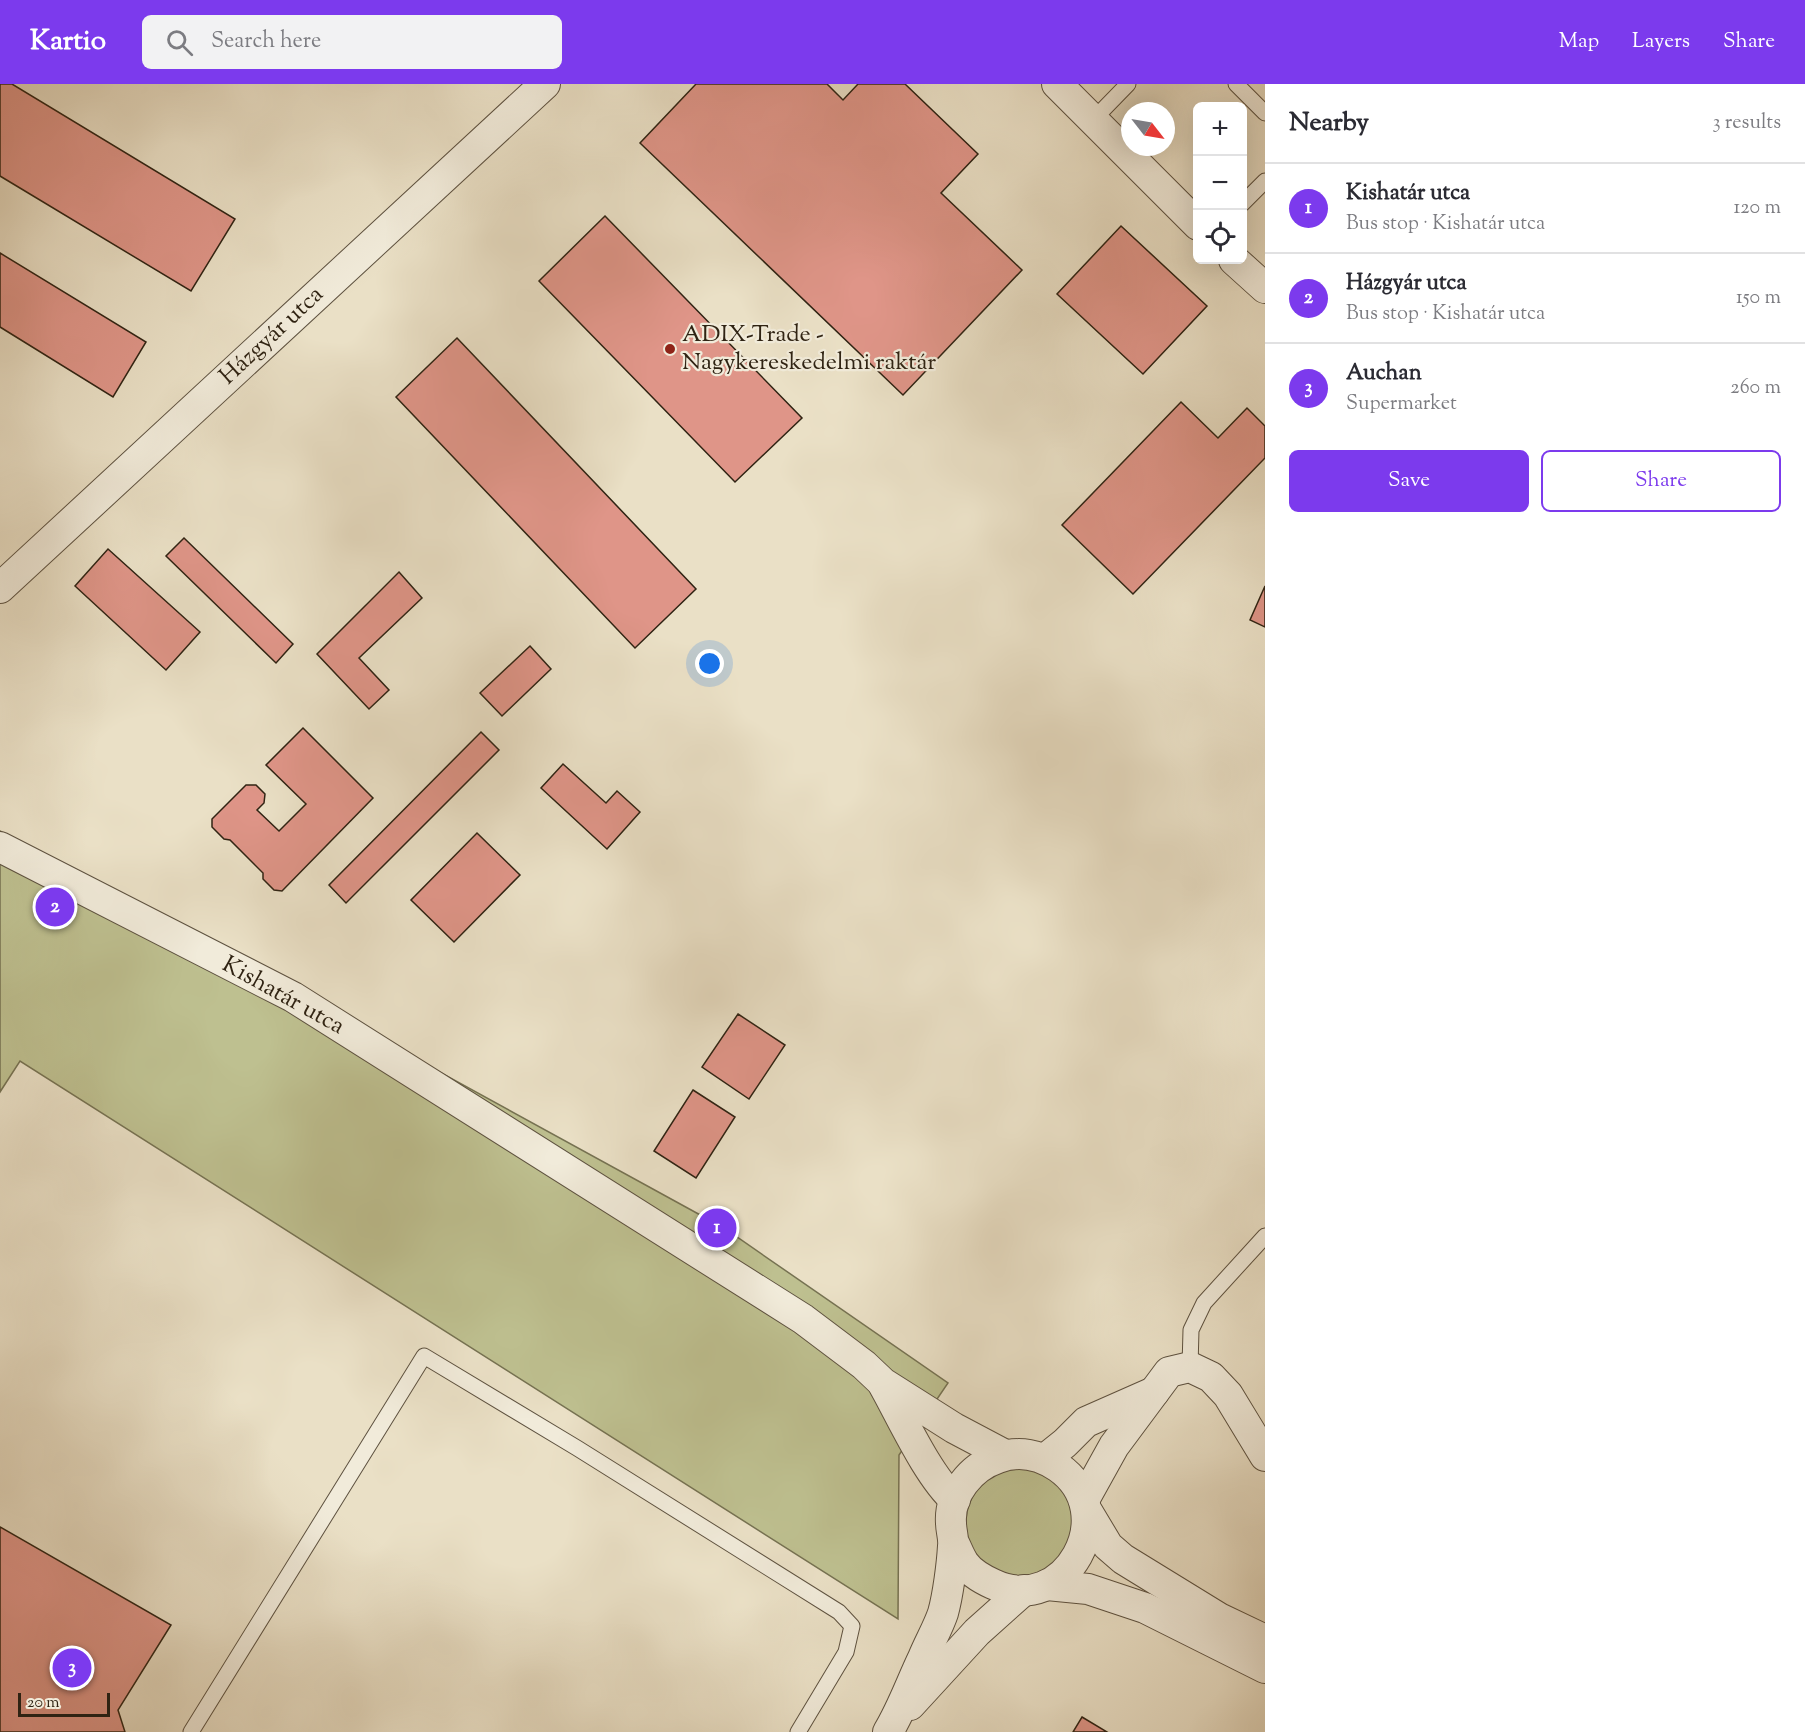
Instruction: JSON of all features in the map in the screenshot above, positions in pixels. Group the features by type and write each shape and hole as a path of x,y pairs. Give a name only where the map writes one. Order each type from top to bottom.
{"street":[{"name":"Házgyár utca","path":"0,588 545,84"},
{"path":"1058,84 1193,221"},
{"path":"1238,264 1265,288"},
{"name":"Kishatár utca","path":"0,847 293,997 803,1319 864,1365 883,1383"},
{"path":"891,1727 977,1632 1036,1588 1065,1572 1079,1555 1086,1533 1085,1506 1114,1446 1169,1372 1190,1366 1211,1377 1228,1395 1265,1456"},
{"path":"883,1383 954,1428 1005,1455"},
{"path":"883,1383 922,1454 946,1492 955,1500"},
{"path":"1045,1459 1086,1422 1156,1390"},
{"path":"891,1727 943,1612 954,1543 951,1521 955,1500 962,1484 974,1471 989,1461 1005,1455 1026,1454 1045,1459 1069,1475 1108,1546 1123,1559 1219,1618 1265,1640"},
{"path":"954,1543 964,1563 981,1579 1001,1588 1088,1589 1145,1608 1265,1668"}],"lane":[{"path":"1093,120 1128,84"},
{"path":"1236,84 1265,113"},
{"path":"1247,199 1265,181"},
{"path":"1190,1366 1191,1330 1204,1303 1265,1236"},
{"path":"191,1732 424,1356 577,1448 839,1612 852,1626 846,1652 798,1732"}],"green space":[{"path":"0,831 724,1228 948,1383 899,1455 898,1619 20,1061 0,1092"},
{"path":"1020,1469 1041,1473 1058,1485 1070,1502 1074,1523 1070,1544 1058,1561 1041,1573 1020,1577 999,1573 982,1561 970,1544 966,1523 970,1502 982,1485 999,1473"}],"building":[{"path":"0,84 12,84 235,219 191,291 0,176"},
{"path":"696,84 827,84 843,100 858,84 905,84 978,154 941,193 1022,270 903,395 640,143"},
{"name":"ADIX-Trade - Nagykereskedelmi raktár","path":"605,216 802,418 735,482 539,281"},
{"path":"1121,226 1207,306 1143,374 1057,294"},
{"path":"0,253 146,342 113,397 0,327"},
{"path":"457,338 696,589 635,648 396,397"},
{"path":"1181,402 1218,438 1247,408 1265,426 1265,458 1133,594 1062,525"},
{"path":"184,538 293,644 276,663 166,556"},
{"path":"108,549 200,632 166,670 75,586"},
{"path":"399,572 422,598 359,658 389,690 369,709 317,654"},
{"path":"1265,586 1265,627 1250,620"},
{"path":"530,646 551,669 502,716 480,693"},
{"path":"303,728 373,798 282,891 274,890 263,879 263,873 230,840 224,839 212,827 212,819 246,785 256,785 265,794 264,803 257,810 279,831 306,804 266,765"},
{"path":"481,732 499,750 346,903 329,885"},
{"path":"563,764 606,803 617,791 640,812 607,849 541,788"},
{"path":"477,833 520,875 454,942 411,900"},
{"path":"738,1014 785,1045 749,1099 702,1067"},
{"path":"693,1090 735,1117 696,1178 654,1151"},
{"path":"0,1527 171,1625 118,1710 125,1732 0,1732"},
{"path":"1082,1717 1107,1732 1073,1732"}],"place":[{"name":"ADIX-Trade - Nagykereskedelmi raktár","path":"670,349"},
{"name":"Házgyár utca","path":"55,907"},
{"name":"Kishatár utca","path":"717,1228"},
{"name":"Auchan","path":"72,1668"}]}
